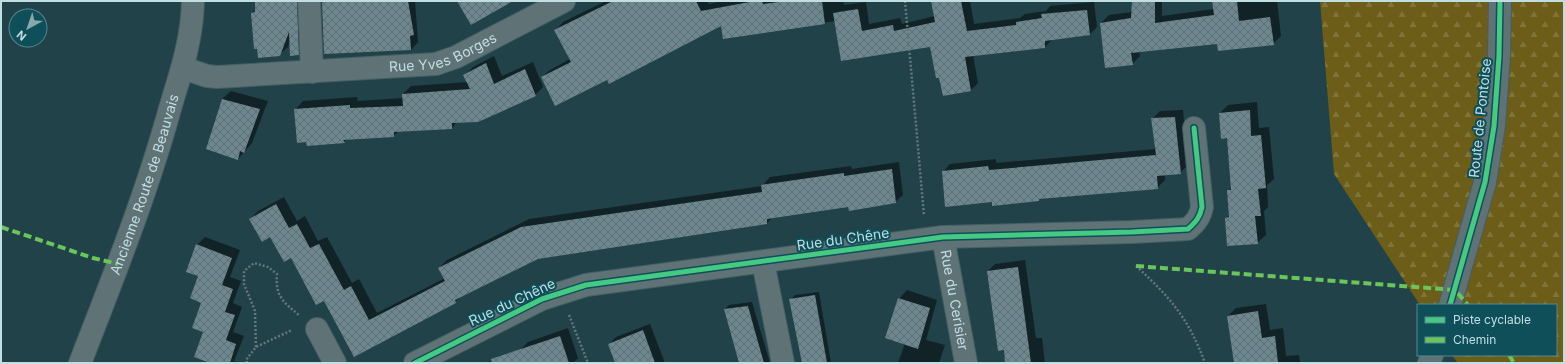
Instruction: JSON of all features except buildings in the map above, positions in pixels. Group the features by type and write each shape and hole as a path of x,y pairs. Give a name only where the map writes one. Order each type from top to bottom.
{"street":[{"name":"Ancienne Route de Beauvais","path":"80,363 118,264 159,147 183,68 192,24 193,1"},
{"path":"309,1 312,72"},
{"name":"Rue Yves Borges","path":"183,68 207,76 217,77 436,64 456,57 564,1"},
{"name":"Route de Pontoise","path":"1450,304 1485,182 1494,126 1499,56 1500,1"},
{"name":"Rue du Chêne","path":"415,363 516,311 560,292 586,286 935,238 1132,232 1188,228 1195,223 1200,216 1202,207 1194,128"},
{"name":"Rue du Cerisier","path":"935,238 966,363"},
{"path":"763,262 783,363"},
{"path":"310,323 335,363"}],"path":[{"path":"904,1 935,238"},
{"path":"256,347 255,311 244,284 244,271 254,263 268,267 277,274 276,288 284,302 310,323"},
{"path":"1136,266 1164,292 1184,317 1197,342 1205,363"},
{"path":"560,292 588,363"},
{"path":"247,363 246,360 256,347 296,328"}],"green space":[{"path":"1320,1 1564,1 1564,363 1458,363 1453,356 1557,356 1557,304 1419,304 1334,174"}],"marked path":[{"path":"1,227 93,258 118,264"},
{"path":"1136,266 1455,290 1467,304"},
{"path":"1510,356 1514,363"}],"cycle path":[{"path":"1450,304 1485,182 1494,126 1499,56 1500,1"},
{"path":"415,363 542,299 586,285 943,237 1188,229 1197,219 1202,207 1194,128"}]}
